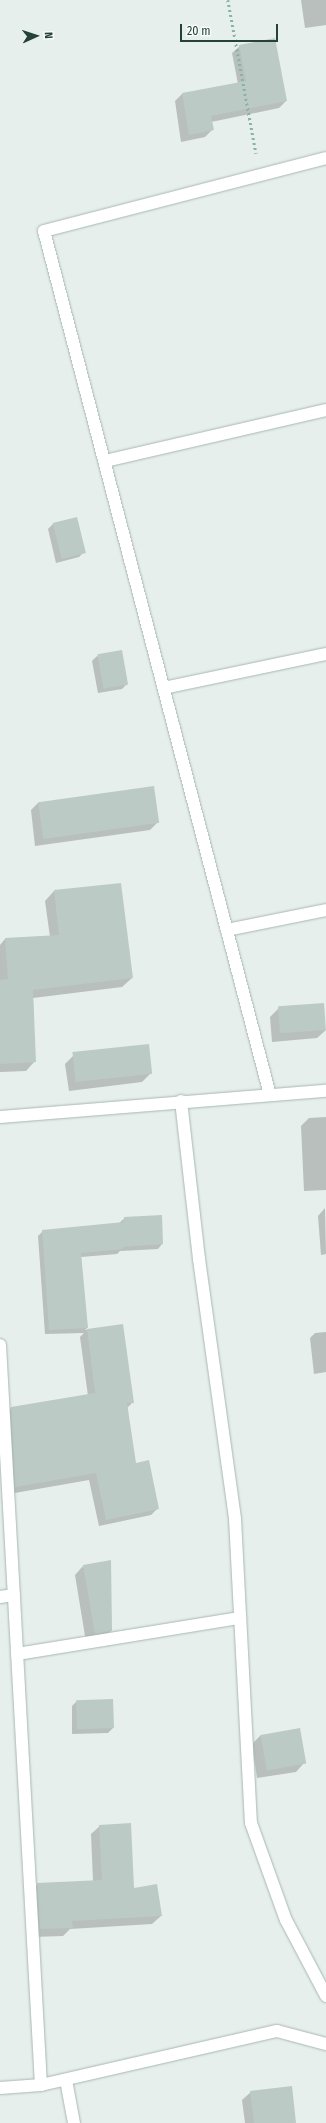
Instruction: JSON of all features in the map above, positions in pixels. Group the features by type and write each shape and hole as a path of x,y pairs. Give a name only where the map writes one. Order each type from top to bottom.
{"street":[{"path":"270,1095 44,231 326,158"},
{"path":"104,461 326,410"},
{"path":"164,688 326,654"},
{"path":"227,930 326,910"},
{"path":"0,1118 326,1091"},
{"path":"181,1102 199,1259 235,1519 251,1823 286,1920 326,1996"},
{"path":"0,1345 41,2085"},
{"path":"0,1598 14,1595"},
{"path":"17,1654 240,1618"},
{"path":"0,2088 41,2085 66,2080 277,2032 326,2044"},
{"path":"66,2080 74,2123"}],"path":[{"path":"228,0 260,175"}],"building":[{"path":"275,38 287,101 211,116 214,130 189,135 182,93 246,81 239,45"},
{"path":"77,517 86,553 62,559 53,523"},
{"path":"122,650 128,684 103,689 97,654"},
{"path":"154,786 159,823 43,839 38,802"},
{"path":"121,883 133,978 33,990 36,1062 0,1064 0,980 8,979 5,938 59,935 54,890"},
{"path":"324,1003 326,1030 280,1033 278,1006"},
{"path":"149,1044 152,1074 76,1082 72,1052"},
{"path":"162,1215 163,1244 123,1247 123,1249 81,1253 88,1328 49,1330 42,1230 124,1222 124,1217"},
{"path":"123,1324 134,1403 127,1403 136,1463 149,1460 159,1509 106,1520 96,1473 15,1487 11,1407 95,1393 87,1329"},
{"path":"111,1560 112,1631 95,1634 83,1565"},
{"path":"113,1699 114,1728 77,1729 76,1700"},
{"path":"300,1728 306,1763 267,1770 261,1735"},
{"path":"131,1823 134,1888 157,1884 162,1916 72,1921 73,1928 40,1929 37,1883 102,1880 99,1825"},
{"path":"292,2086 296,2123 254,2123 250,2091"}]}
